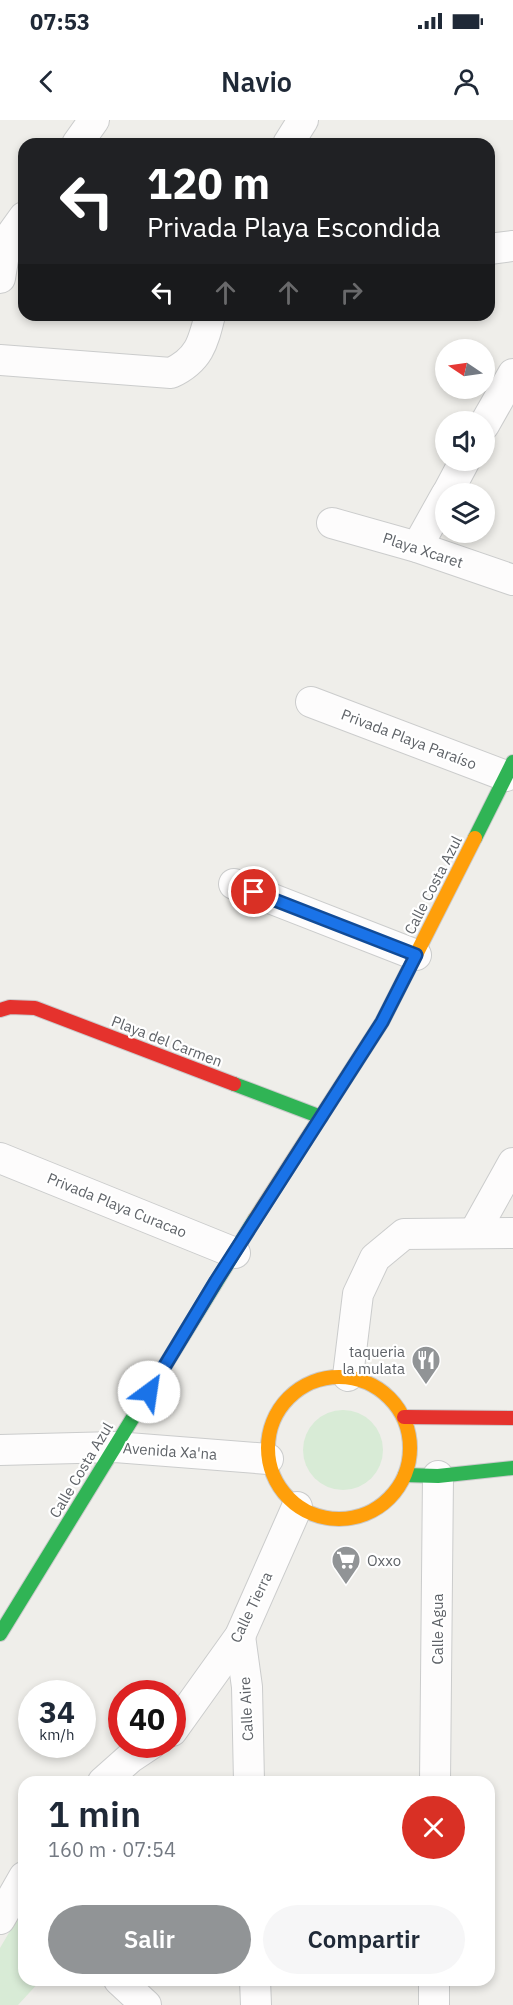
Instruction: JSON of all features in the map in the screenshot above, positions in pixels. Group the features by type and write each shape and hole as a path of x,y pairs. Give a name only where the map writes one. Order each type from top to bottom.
{"street":[{"path":"81,138 94,120"},
{"path":"292,138 303,120"},
{"path":"0,278 10,243 18,228"},
{"path":"495,248 513,246"},
{"path":"0,360 171,373 186,366 202,346 208,321"},
{"path":"492,411 513,374"},
{"path":"417,547 435,514"},
{"name":"Playa Xcaret","path":"332,523 417,547 513,580"},
{"name":"Privada Playa Paraíso","path":"311,702 510,769"},
{"name":"Calle Costa Azul","path":"0,1634 235,1252 382,1022 510,769"},
{"path":"234,884 416,955"},
{"name":"Playa del Carmen","path":"0,1010 10,1007 35,1008 321,1117"},
{"name":"Privada Playa Curacao","path":"0,1158 235,1252"},
{"path":"474,1233 513,1163"},
{"path":"348,1376 358,1294 375,1258 404,1234 513,1233"},
{"path":"348,1376 371,1383 390,1397 404,1417 410,1436 410,1456 405,1475 394,1493 378,1508 359,1517 338,1520 317,1516 297,1507 274,1478 268,1459 269,1432 279,1408 298,1389 322,1378 348,1376"},
{"path":"404,1417 513,1418"},
{"name":"Avenida Xa'na","path":"0,1450 115,1447 268,1459"},
{"path":"405,1475 438,1476 513,1468"},
{"name":"Calle Agua","path":"435,1776 438,1476"},
{"name":"Calle Tierra","path":"186,1711 240,1636 297,1507"},
{"name":"Calle Aire","path":"240,1636 247,1687 249,1776"},
{"path":"110,1776 130,1758"},
{"path":"0,1919 18,1888"},
{"path":"125,1986 146,2005"},
{"path":"255,1986 256,2005"},
{"path":"434,1986 434,2005"}],"green space":[{"path":"343,1410 358,1413 371,1422 380,1435 383,1450 380,1465 371,1478 358,1487 343,1490 328,1487 315,1478 306,1465 303,1450 306,1435 315,1422 328,1413"},
{"path":"18,1917 18,1986 35,1986 18,2005 0,2005 0,1948"}],"traffic: fast":[{"path":"475,838 513,762"},
{"path":"234,1084 321,1117"},
{"path":"0,1634 255,1219"},
{"path":"405,1475 438,1476 513,1468"}],"traffic: slow":[{"path":"255,1219 382,1022 475,838"},
{"path":"339,1377 366,1382 389,1398 405,1421 410,1448 405,1475 389,1498 366,1514 339,1519 312,1514 289,1498 273,1475 268,1448 273,1421 289,1398 312,1382 339,1377"}],"traffic: jam":[{"path":"0,1010 10,1007 35,1008 234,1084"},
{"path":"404,1417 513,1418"}],"place":[{"name":"taqueria la mulata","path":"426,1386"},
{"name":"Oxxo","path":"346,1586"}],"route":[{"path":"149,1392 216,1281 382,1022 416,955 254,892"}]}
